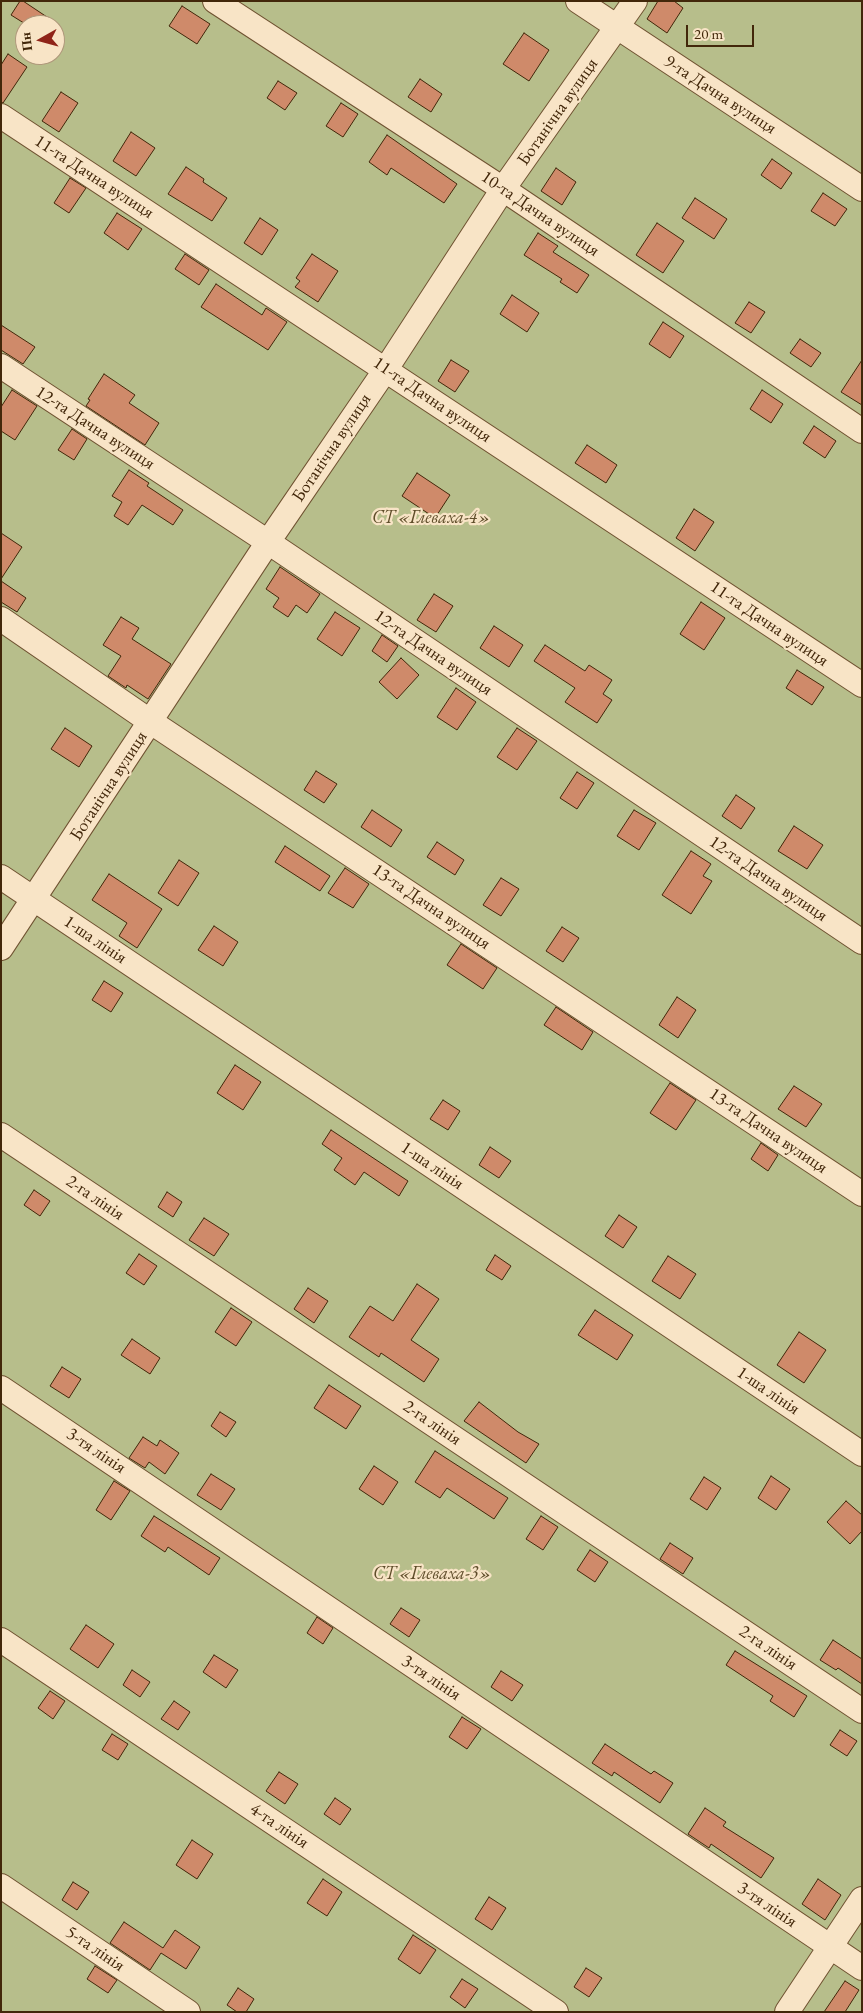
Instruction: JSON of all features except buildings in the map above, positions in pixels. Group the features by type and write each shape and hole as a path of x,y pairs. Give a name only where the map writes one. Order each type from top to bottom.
{"street":[{"name":"10-та Дачна вулиця","path":"215,1 503,189 862,430"},
{"name":"9-та Дачна вулиця","path":"578,1 862,189"},
{"name":"Ботанічна вулиця","path":"1,948 268,542 386,370 503,189 618,28 635,1"},
{"name":"11-та Дачна вулиця","path":"1,116 862,685"},
{"name":"12-та Дачна вулиця","path":"1,366 268,542 862,942"},
{"name":"13-та Дачна вулиця","path":"1,620 151,722 862,1194"},
{"name":"1-ша лінія","path":"1,877 862,1454"},
{"name":"2-га лінія","path":"1,1135 862,1711"},
{"name":"3-тя лінія","path":"1,1388 862,1968"},
{"name":"4-та лінія","path":"1,1640 556,2012"},
{"name":"5-та лінія","path":"1,1886 188,2012"},
{"path":"787,2012 862,1898"}],"green space":[{"path":"1,1 862,1 862,2012 1,2012"}],"park label":[{"name":"СТ «Глеваха-4»","path":"431,518"},
{"name":"СТ «Глеваха-3»","path":"432,1574"}]}
